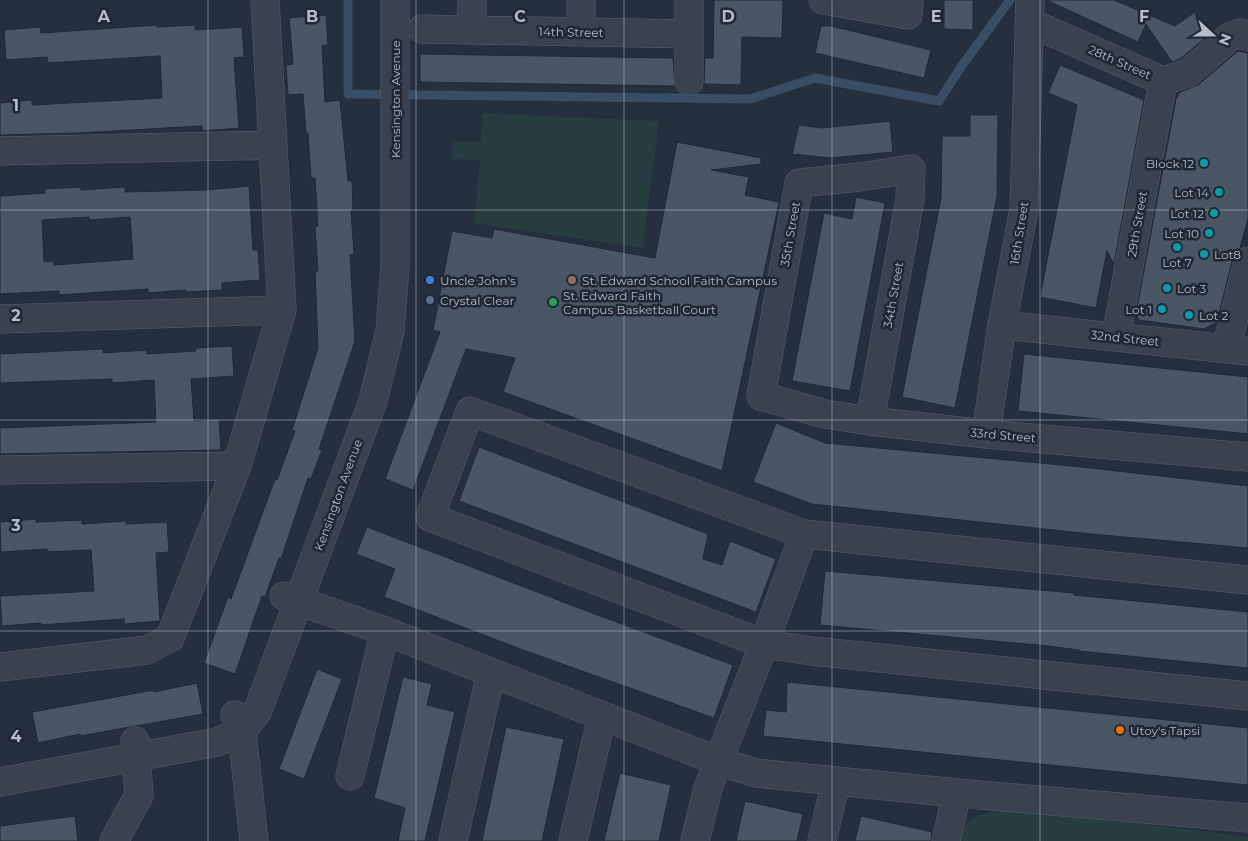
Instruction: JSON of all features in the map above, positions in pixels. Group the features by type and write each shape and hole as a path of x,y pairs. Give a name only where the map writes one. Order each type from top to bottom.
{"street":[{"path":"0,667 147,650 170,638 236,466 282,310 265,0"},
{"name":"Kensington Avenue","path":"238,724 258,710 292,599 373,401 390,331 395,266 395,0"},
{"path":"472,0 472,30"},
{"path":"581,0 581,32"},
{"path":"688,81 689,0"},
{"path":"823,0 908,15 909,0"},
{"name":"28th Street","path":"1030,10 1163,81 1188,73 1239,37"},
{"name":"16th Street","path":"986,434 1002,325 1024,209 1030,10"},
{"name":"14th Street","path":"422,30 689,34"},
{"name":"29th Street","path":"1116,337 1163,81"},
{"path":"0,151 273,145"},
{"name":"35th Street","path":"761,396 799,183 860,177 911,169"},
{"name":"34th Street","path":"870,421 910,199 911,169"},
{"path":"1237,350 1248,261"},
{"path":"0,320 282,310"},
{"name":"32nd Street","path":"1002,325 1237,350"},
{"name":"33rd Street","path":"761,396 825,414 870,421 986,434 1248,457"},
{"path":"1248,580 804,534 470,411 430,517 764,644 812,651 1248,696"},
{"path":"0,470 236,466"},
{"path":"696,841 708,788 804,534"},
{"path":"292,599 385,631 718,761 756,772 957,793 1248,818"},
{"path":"350,776 385,631"},
{"path":"452,841 491,672"},
{"path":"573,841 602,716"},
{"path":"0,782 136,748 217,742 238,724"},
{"path":"238,724 254,841"},
{"path":"114,841 139,795 136,748"},
{"path":"822,841 836,781"},
{"path":"946,841 957,793"}],"green space":[{"path":"482,113 659,121 643,248 474,223 480,160 451,159 453,142 481,142"},
{"path":"1003,811 1144,824 1248,837 1248,841 960,841 970,820 986,813"}],"building":[{"path":"714,0 783,0 782,38 742,37 741,85 704,84 705,58 713,58"},
{"path":"944,0 973,0 973,30 944,29"},
{"path":"1046,0 1114,0 1175,26 1195,12 1210,34 1180,59 1172,62 1146,24 1138,42"},
{"path":"326,15 328,45 322,46 325,102 340,100 348,181 352,181 353,211 351,211 354,254 350,255 355,341 319,449 322,450 311,479 308,478 281,559 279,558 265,597 262,596 235,674 204,663 228,597 231,599 275,479 277,480 295,431 292,430 318,348 315,271 318,271 315,227 318,226 315,178 311,178 303,94 288,95 286,65 293,64 289,18"},
{"path":"157,25 157,27 195,25 195,30 242,27 244,57 234,58 239,128 202,131 202,126 0,135 0,103 32,100 32,105 162,98 160,56 48,63 47,57 6,60 4,30 40,27 41,33"},
{"path":"821,26 831,26 931,50 924,78 815,53"},
{"name":"Block 12","path":"1238,51 1248,53 1248,218 1240,248 1233,257 1217,322 1204,329 1139,320 1136,313 1176,99 1180,92 1198,85"},
{"path":"420,54 673,58 675,86 420,82"},
{"path":"1060,65 1144,100 1114,264 1107,251 1096,308 1040,297 1077,105 1048,93"},
{"path":"970,115 998,115 997,196 955,408 902,397 941,198 942,136 970,136"},
{"path":"890,121 893,152 831,158 792,154 799,125 822,128"},
{"path":"677,142 761,158 761,164 711,170 749,177 745,195 779,202 722,471 503,392 515,358 466,349 413,490 385,479 440,332 433,330 452,231 492,238 494,229 655,258"},
{"path":"249,186 253,250 258,250 260,280 222,283 222,290 186,292 186,290 148,293 148,289 59,295 59,291 0,294 0,196 45,193 44,189 81,187 81,190 125,187 125,192 206,190","holes":["89,217 89,220 130,217 133,259 54,265 53,261 44,262 42,220"]},
{"path":"856,197 885,203 850,391 792,381 824,213 852,219"},
{"path":"232,346 234,376 191,379 194,421 219,419 221,450 0,454 0,428 156,422 154,380 112,383 112,379 0,383 0,354 103,349 103,353 147,350 147,354 196,351 196,348"},
{"path":"1024,354 1248,377 1248,434 1018,411"},
{"path":"776,423 825,443 1082,467 1248,486 1248,548 1091,534 812,504 753,482"},
{"path":"479,447 708,534 703,559 722,565 730,541 776,559 756,612 459,501"},
{"path":"36,519 36,522 82,520 82,524 126,521 126,524 167,522 169,552 156,553 160,621 124,624 124,619 2,626 0,596 94,591 91,550 47,552 47,549 1,552 0,522"},
{"path":"367,527 733,665 714,718 523,650 384,597 395,569 356,554"},
{"path":"825,571 1074,593 1074,595 1248,612 1248,668 1079,651 1048,646 820,625"},
{"path":"317,669 342,679 304,779 279,769"},
{"path":"403,677 432,684 427,705 455,712 425,841 398,841 405,808 374,798"},
{"path":"787,682 1248,728 1248,785 763,736 766,710 786,712"},
{"path":"197,683 203,714 80,736 80,734 38,743 32,712"},
{"path":"506,727 564,739 542,841 482,841"},
{"path":"620,773 671,785 659,841 604,841"},
{"path":"745,801 803,814 797,841 736,841"},
{"path":"75,816 78,841 0,841 0,826"},
{"path":"861,816 932,832 931,841 855,841"}],"waterway":[{"path":"348,0 348,94 750,99 815,78 939,101 963,64 1010,0"}],"place":[{"name":"Block 12","path":"1204,163"},
{"name":"Lot 14","path":"1219,192"},
{"name":"Lot 12","path":"1214,213"},
{"name":"Lot 10","path":"1209,233"},
{"name":"Lot 7","path":"1177,247"},
{"name":"Lot8","path":"1204,254"},
{"name":"Uncle John's","path":"430,280"},
{"name":"St. Edward School Faith Campus","path":"572,280"},
{"name":"Lot 3","path":"1167,288"},
{"name":"Crystal Clear","path":"430,300"},
{"name":"St. Edward Faith Campus Basketball Court","path":"553,302"},
{"name":"Lot 1","path":"1162,309"},
{"name":"Lot 2","path":"1189,315"},
{"name":"Utoy's Tapsi","path":"1120,730"}]}
